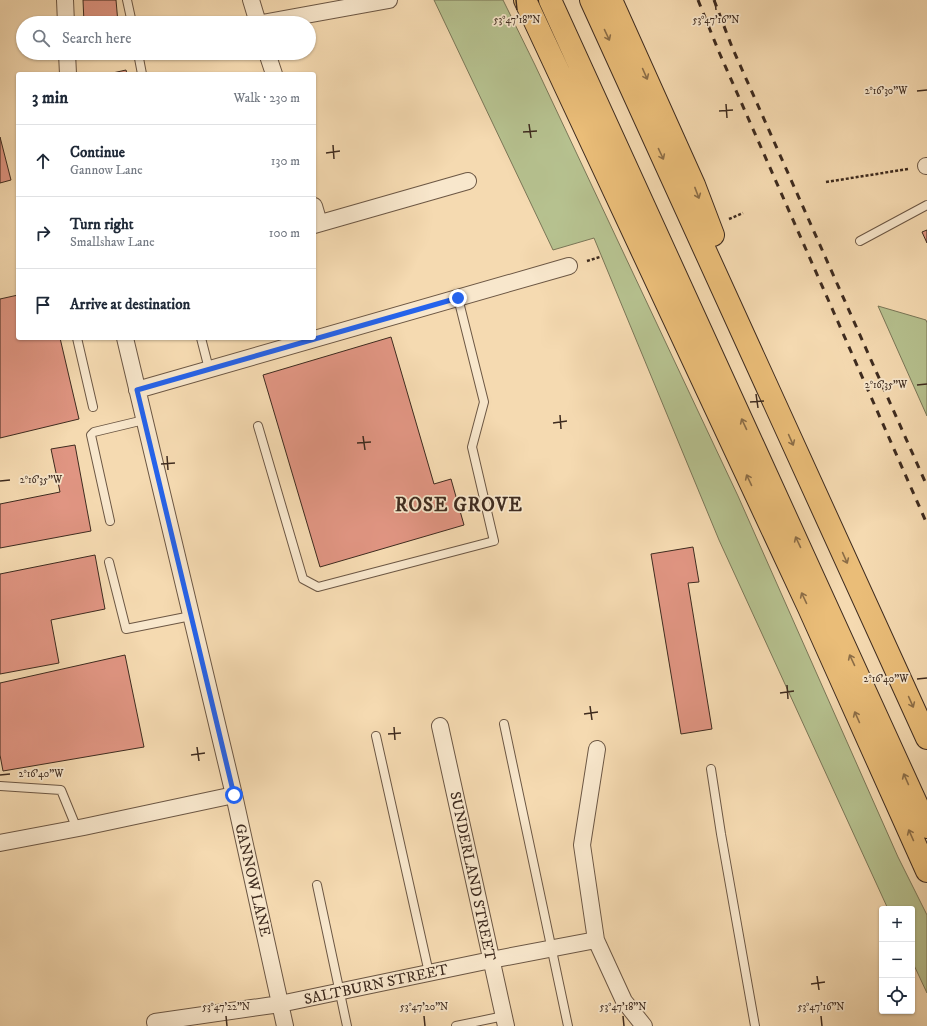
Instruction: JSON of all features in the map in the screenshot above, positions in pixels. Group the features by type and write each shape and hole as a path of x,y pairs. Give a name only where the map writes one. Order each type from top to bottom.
{"highway":[{"path":"525,0 809,608 927,871"},
{"path":"550,0 927,828"},
{"path":"591,0 927,738"},
{"path":"611,0 694,185 728,274 764,379"}],"street":[{"path":"65,0 66,16"},
{"path":"251,0 256,16"},
{"path":"301,16 389,0"},
{"path":"67,60 68,72"},
{"path":"269,60 273,72"},
{"path":"317,224 468,181"},
{"path":"316,338 569,266"},
{"name":"GANNOW LANE","path":"125,340 234,795 285,1026"},
{"path":"137,390 311,340"},
{"name":"SUNDERLAND STREET","path":"440,726 505,1021"},
{"path":"597,749 582,845 596,940 624,1001 644,1026"},
{"path":"0,843 77,829 234,795"},
{"name":"SALTBURN STREET","path":"155,1024 280,1004 550,948 596,940"}],"lane":[{"path":"128,0 131,16"},
{"path":"139,60 142,72"},
{"path":"860,241 927,205"},
{"path":"258,426 303,579 318,587 494,541 472,448 484,402 458,298"},
{"path":"77,340 93,407"},
{"path":"202,340 209,369"},
{"path":"110,521 91,435 94,432 144,420"},
{"path":"110,562 126,629 191,616"},
{"path":"504,724 550,948 568,1026"},
{"path":"376,736 429,973"},
{"path":"711,769 755,1026"},
{"path":"0,786 61,790 77,829"},
{"path":"317,885 347,1026"},
{"path":"456,1026 505,1021"}],"path":[{"path":"826,182 927,166"},
{"path":"726,220 743,212"}],"green space":[{"path":"434,0 503,0 738,496 898,857 927,915 927,993 915,967 915,906 887,906 719,540 594,238 553,250"},
{"path":"878,306 926,320 927,416"}],"building":[{"path":"83,0 116,0 117,16 84,16"},
{"path":"0,137 11,180 0,183"},
{"path":"927,230 927,243 922,232"},
{"path":"16,295 16,340 60,340 79,419 0,438 0,299"},
{"path":"391,337 434,484 451,479 464,525 320,567 263,375"},
{"path":"75,445 91,531 0,548 0,504 60,492 51,449"},
{"path":"693,547 699,582 688,583 712,729 681,734 651,554"},
{"path":"95,555 105,609 51,620 59,663 0,674 0,574"},
{"path":"125,655 144,747 3,771 0,755 0,683"}],"railway":[{"path":"698,0 719,52 927,524"},
{"path":"714,0 732,47 927,486"}],"district":[{"name":"ROSE GROVE","path":"459,504"}],"route":[{"path":"234,795 137,390 458,298"}]}
